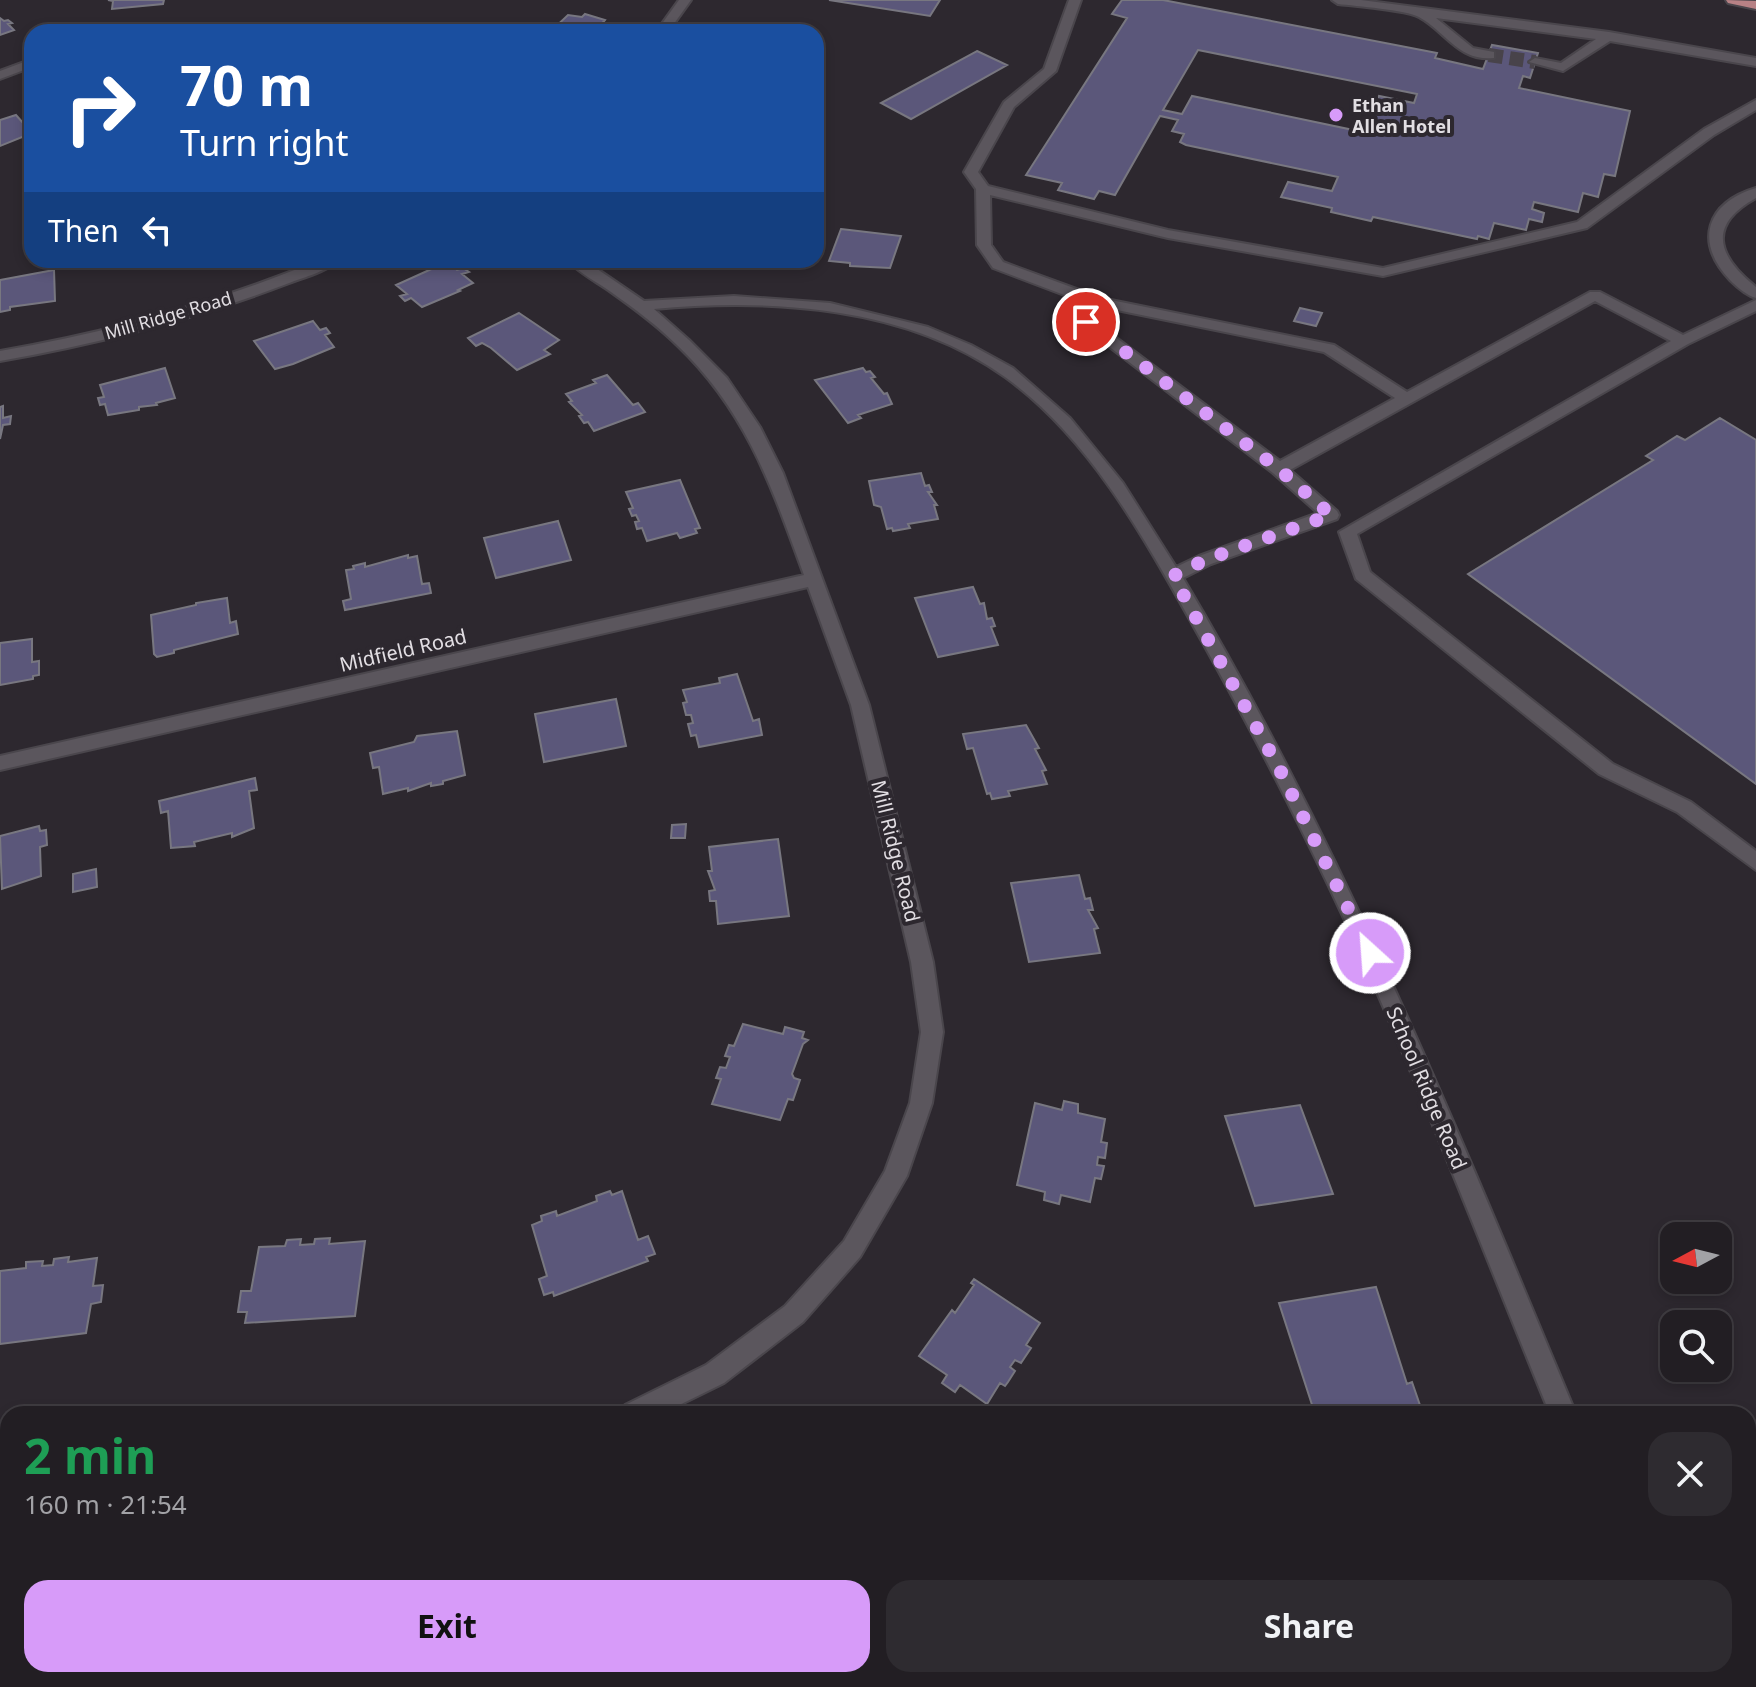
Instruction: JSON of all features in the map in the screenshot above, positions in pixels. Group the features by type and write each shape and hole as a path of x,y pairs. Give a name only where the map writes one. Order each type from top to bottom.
{"main road":[{"path":"1732,0 1756,5"}],"street":[{"path":"668,24 685,0"},
{"path":"1075,0 1050,71 1009,105 971,172 983,189 984,245 998,265 1097,302 1329,348 1407,399"},
{"path":"1338,0 1424,15 1609,36 1756,62"},
{"path":"1424,15 1469,51 1489,55"},
{"path":"1535,62 1563,67 1609,36"},
{"path":"0,75 24,66"},
{"path":"983,189 1168,234 1383,272 1582,225 1709,132 1756,104"},
{"path":"1756,192 1723,215 1713,234 1718,255 1736,278 1756,294"},
{"name":"Mill Ridge Road","path":"0,356 142,325 222,301 311,268"},
{"name":"Mill Ridge Road","path":"586,268 641,306 684,343 721,382 752,427 775,473 860,705 922,962 932,1032 921,1103 895,1176 852,1249 803,1303 715,1374 650,1406"},
{"path":"1279,469 1595,295 1683,341"},
{"name":"School Ridge Road","path":"641,306 712,300 801,305 864,314 916,328 963,346 1008,372 1051,407 1092,456 1173,576 1301,810 1382,979 1560,1406"},
{"path":"1097,302 1086,322 1279,469 1331,515 1348,532 1362,575 1606,769 1684,807 1756,862"},
{"path":"1348,532 1683,341 1756,305"},
{"path":"1173,576 1205,560 1331,515"},
{"name":"Midfield Road","path":"0,763 815,579"}],"building":[{"path":"108,0 164,0 163,4 112,9 113,1"},
{"path":"829,0 940,0 930,16"},
{"path":"1122,0 1163,0 1437,53 1435,58 1483,69 1492,45 1538,53 1530,78 1523,76 1519,88 1630,111 1615,176 1604,174 1598,197 1583,193 1578,212 1534,202 1532,209 1544,213 1542,222 1529,219 1526,230 1494,223 1489,239 1478,236 1477,239 1373,217 1371,221 1331,212 1332,208 1281,197 1288,182 1332,191 1338,177 1186,145 1180,142 1184,134 1172,131 1178,120 1160,116 1115,195 1099,191 1094,199 1058,190 1062,183 1026,175 1127,18 1112,14","holes":["1198,50 1417,94 1414,103 1379,96 1363,132 1192,96 1182,114 1163,110"]},
{"path":"585,14 605,20 602,24 558,24 568,15 582,17"},
{"path":"0,18 12,23 8,24 14,30 0,35"},
{"path":"977,51 1007,65 911,119 881,103"},
{"path":"16,115 24,124 24,136 0,146 0,120"},
{"path":"841,229 901,236 890,268 850,266 850,263 829,261"},
{"path":"434,268 463,268 469,272 462,274 473,283 422,307 411,298 405,301 400,296 407,294 396,285"},
{"path":"54,270 55,301 10,307 10,310 0,312 0,280"},
{"path":"1300,308 1322,313 1316,326 1294,321"},
{"path":"519,313 559,340 544,350 550,354 517,370 491,348 482,343 476,346 468,338"},
{"path":"313,321 320,330 326,328 330,333 325,335 334,347 293,364 275,369 254,341"},
{"path":"165,368 175,398 157,405 139,407 139,410 108,415 105,404 100,405 98,398 104,397 100,385"},
{"path":"863,368 875,377 871,378 884,394 887,393 892,404 858,415 861,418 848,423 815,380"},
{"path":"607,375 633,405 638,403 645,412 594,431 588,422 584,423 579,416 582,415 569,402 572,401 566,394 596,383 593,380"},
{"path":"3,406 3,418 11,416 10,424 3,425 0,439 0,407"},
{"path":"1720,418 1756,440 1756,784 1468,574 1653,460 1646,456 1677,436 1685,440"},
{"path":"921,473 937,505 934,505 938,519 908,524 910,528 887,529 881,507 874,505 869,481"},
{"path":"680,480 700,528 695,529 697,533 680,538 677,533 647,541 642,528 637,529 635,522 639,521 636,515 632,516 629,509 633,508 626,492"},
{"path":"558,521 571,560 496,578 484,538"},
{"path":"408,555 408,558 417,556 422,584 429,583 431,593 345,610 343,601 351,599 346,570"},
{"path":"973,587 980,604 984,603 987,619 992,618 995,626 991,627 998,645 938,657 915,598"},
{"path":"227,598 230,623 236,621 238,634 174,650 174,653 157,657 154,654 151,615"},
{"path":"32,639 32,662 39,661 39,675 0,685 0,643"},
{"path":"737,674 753,721 759,719 762,735 699,747 696,735 691,736 688,724 693,723 691,715 686,715 683,703 687,702 683,690 720,683 719,678"},
{"path":"616,699 626,746 544,762 535,714"},
{"path":"1026,725 1039,748 1035,749 1046,770 1042,771 1047,784 1008,791 1010,796 992,799 990,793 987,794 973,748 967,749 963,734"},
{"path":"457,731 465,775 443,781 443,784 431,786 431,783 408,791 408,788 383,794 379,767 373,768 370,753 414,742 417,736"},
{"path":"255,778 257,790 249,791 254,828 232,837 232,833 194,842 195,846 171,848 168,811 161,813 159,801"},
{"path":"686,824 685,838 671,838 672,825"},
{"path":"39,826 40,831 46,830 47,845 40,847 41,876 2,889 0,836"},
{"path":"778,839 789,916 718,924 716,901 710,901 709,891 715,890 708,871 712,871 709,847"},
{"path":"96,869 97,887 73,892 73,874"},
{"path":"1079,875 1085,899 1090,898 1093,910 1088,910 1098,928 1094,929 1100,953 1029,962 1011,883"},
{"path":"743,1024 783,1034 785,1027 804,1032 802,1038 808,1040 803,1044 792,1074 800,1080 793,1100 788,1099 780,1120 712,1104 721,1079 716,1078 720,1067 726,1068 730,1057 725,1056 729,1045 734,1046"},
{"path":"1064,1101 1078,1104 1078,1113 1105,1119 1101,1142 1107,1143 1105,1158 1098,1157 1097,1165 1104,1166 1101,1179 1095,1178 1090,1202 1061,1195 1059,1204 1044,1200 1045,1192 1017,1185 1035,1103 1062,1110"},
{"path":"1300,1105 1333,1194 1255,1206 1225,1116"},
{"path":"610,1191 612,1195 622,1191 638,1240 648,1236 655,1254 646,1257 648,1261 554,1296 553,1292 544,1295 539,1279 547,1276 532,1225 542,1221 541,1216 556,1211 557,1216 597,1201 596,1196"},
{"path":"330,1238 329,1244 365,1241 355,1316 245,1323 247,1312 238,1312 241,1291 251,1291 259,1247 285,1246 287,1240 301,1239 300,1245 314,1244 315,1239"},
{"path":"69,1257 68,1262 97,1258 93,1286 103,1285 101,1302 91,1304 86,1333 0,1344 0,1271 26,1268 26,1262 43,1261 42,1266 53,1265 54,1259"},
{"path":"974,1279 1040,1323 1026,1345 1031,1348 1021,1363 1015,1360 1010,1367 1015,1371 1008,1382 1005,1386 1000,1383 987,1404 960,1385 955,1392 942,1383 947,1375 919,1356 952,1310 955,1313 974,1285 971,1283"},
{"path":"1376,1287 1407,1384 1412,1382 1420,1406 1312,1406 1279,1303"}],"tunnel":[{"path":"1489,55 1535,62"}],"place":[{"name":"Ethan Allen Hotel","path":"1336,115"}],"route":[{"path":"1086,322 1279,469 1331,515 1205,560 1173,576 1280,770 1370,953"}]}
